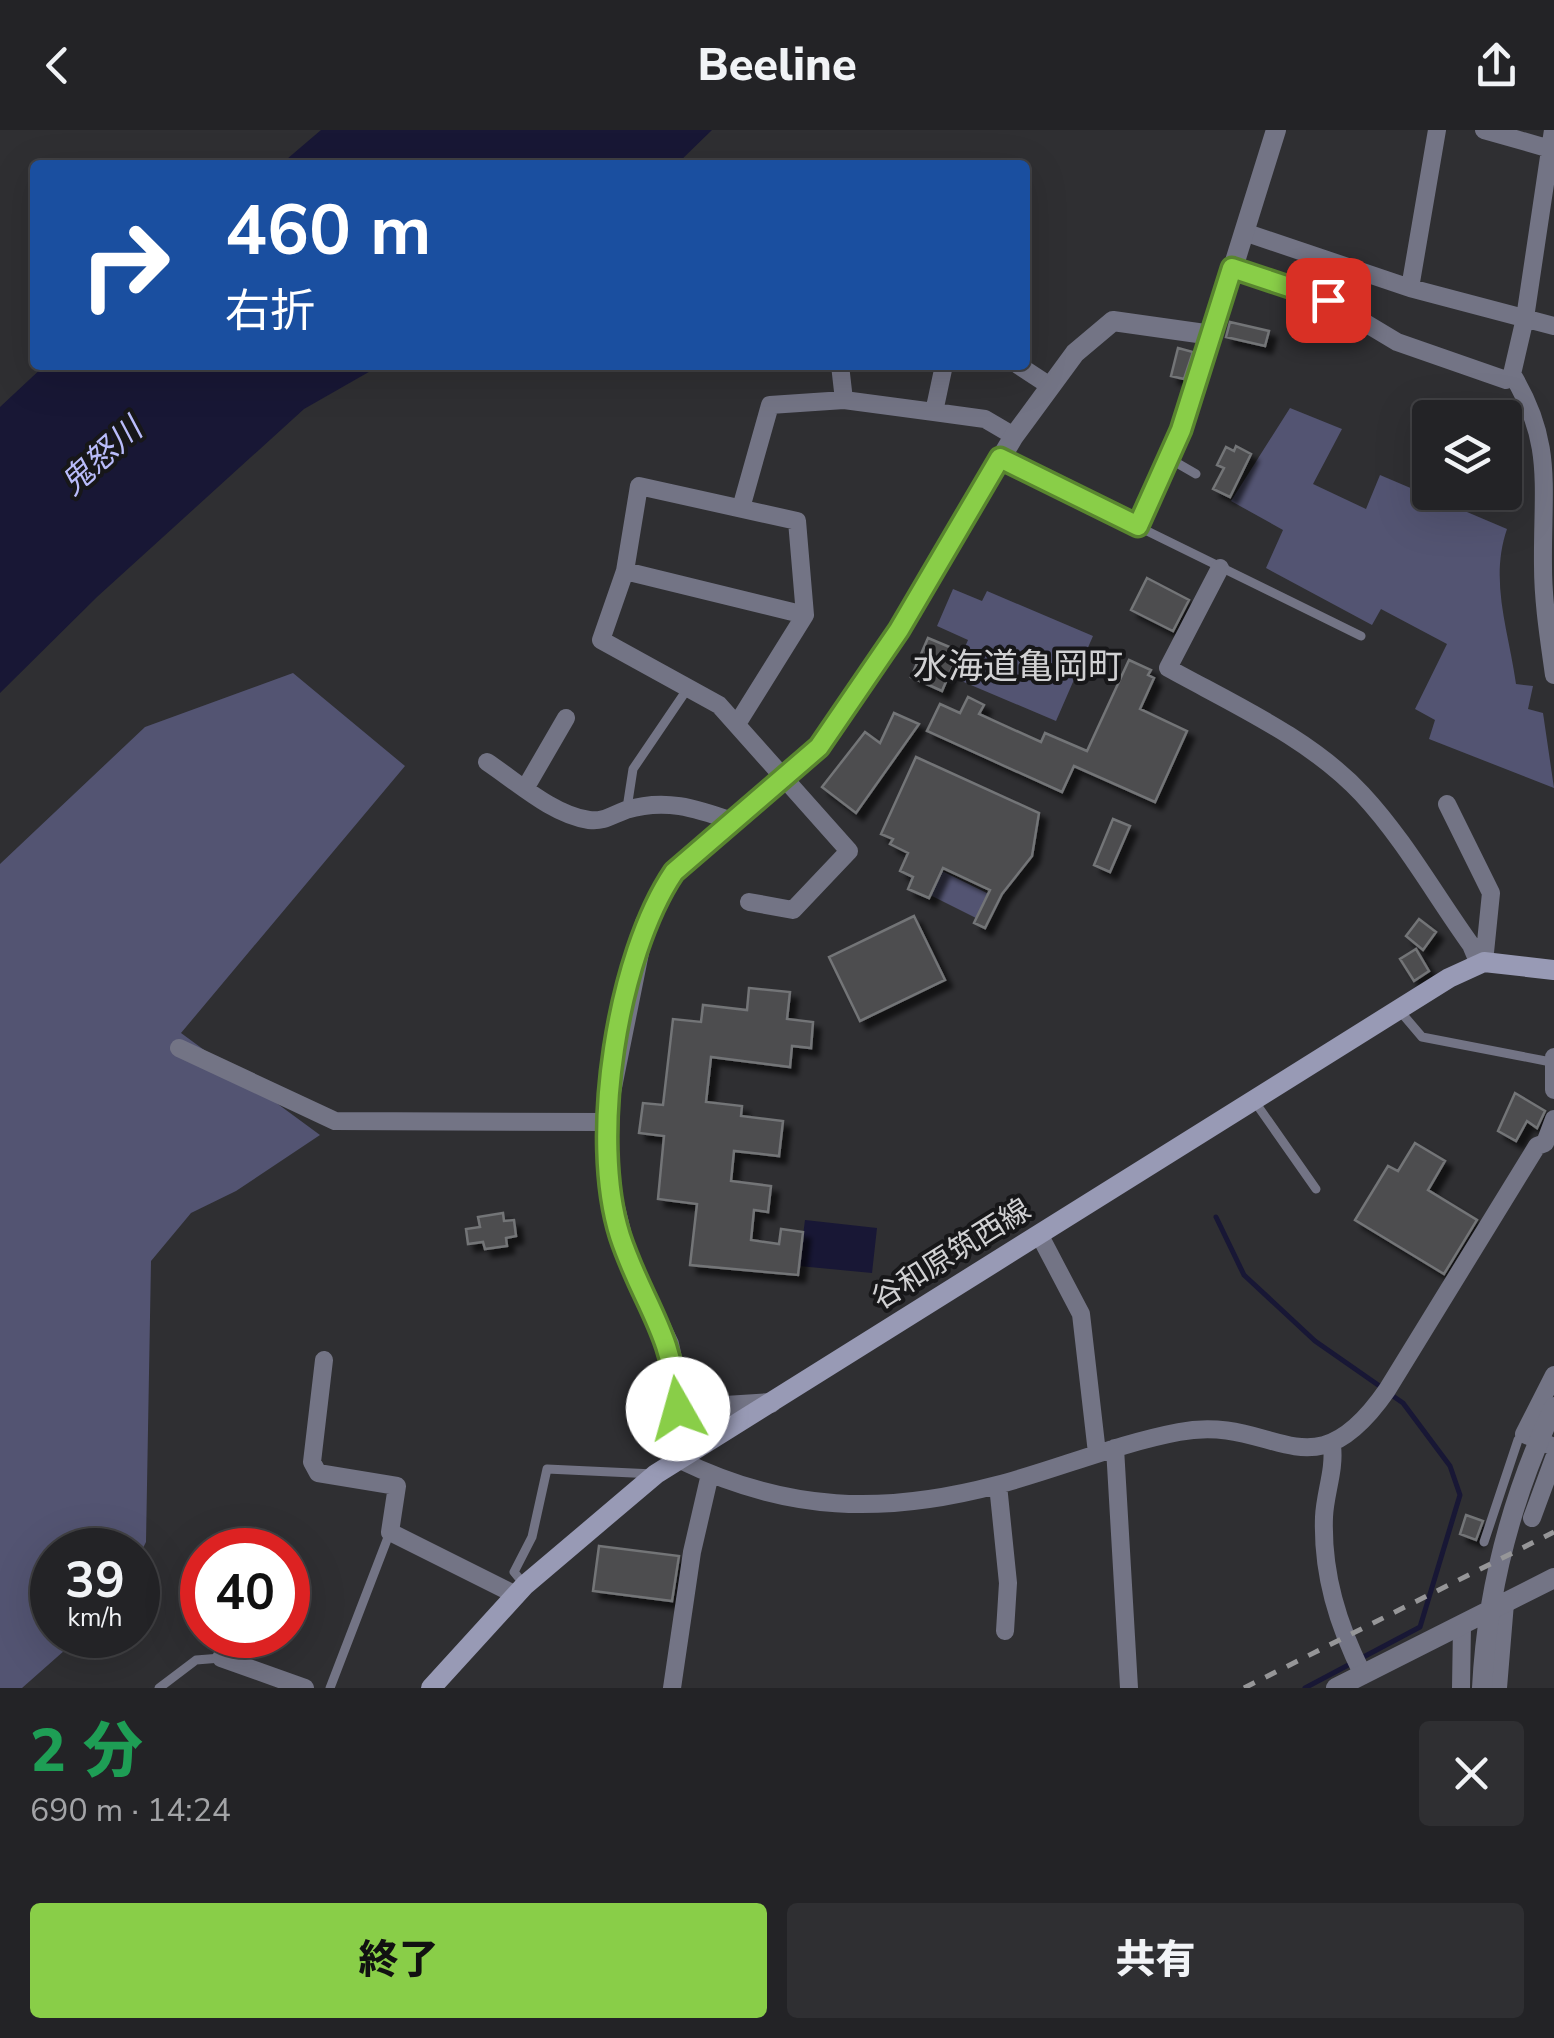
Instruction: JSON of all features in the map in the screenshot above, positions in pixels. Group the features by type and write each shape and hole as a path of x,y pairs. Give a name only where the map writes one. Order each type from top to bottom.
{"main road":[{"path":"1481,963 1554,970"},
{"name":"谷和原筑西線","path":"431,1688 520,1590 656,1474 1399,1010 1481,963"}],"street":[{"path":"1000,458 1138,526 1170,460 1276,130"},
{"path":"1410,288 1437,130"},
{"path":"1484,130 1552,143 1525,318 1506,380"},
{"path":"1244,232 1410,288 1554,326"},
{"path":"1232,268 1328,300 1396,342 1506,380 1546,422 1552,471 1551,509 1542,564 1554,675"},
{"path":"1212,335 1113,321 1075,353 1014,436 874,668 819,747 674,872 644,923 605,1122 612,1207 627,1256 669,1344 680,1460 710,1474 830,1506 926,1502 1196,1429 1233,1432 1301,1448 1332,1446 1370,1416 1537,1146 1550,1145 1554,1119"},
{"path":"841,370 844,400"},
{"path":"934,412 943,370"},
{"path":"1026,370 1050,386"},
{"path":"741,508 770,405 844,400 985,419 1014,436"},
{"path":"736,724 805,615 797,521 639,486 624,571 601,640 719,705 849,851 793,910 749,902"},
{"path":"1220,568 1168,668 1282,733 1342,774 1387,826 1481,963"},
{"path":"624,571 805,615"},
{"path":"526,788 566,718"},
{"path":"488,762 585,820 602,821 626,810 677,802 732,821"},
{"path":"1446,804 1491,893 1481,963"},
{"path":"179,1048 335,1121 605,1122"},
{"path":"1552,1059 1554,1090"},
{"path":"1040,1234 1081,1314 1106,1451 1128,1688"},
{"path":"324,1360 312,1462 318,1473 396,1486 390,1532 520,1590"},
{"path":"1554,1375 1524,1434 1554,1447"},
{"path":"678,1409 772,1403"},
{"path":"1482,1688 1486,1639 1505,1538 1527,1468 1554,1407"},
{"path":"1332,1446 1324,1517 1327,1560 1340,1630 1363,1675"},
{"path":"1532,1518 1554,1458"},
{"path":"672,1688 692,1552 710,1474"},
{"path":"998,1485 1008,1583 1005,1631"},
{"path":"1336,1688 1554,1578"},
{"path":"1498,1688 1505,1603"},
{"path":"1460,1688 1462,1626"},
{"path":"221,1658 305,1688"}],"lane":[{"path":"1170,460 1196,474"},
{"path":"1138,526 1361,636"},
{"path":"626,810 632,768 688,688"},
{"path":"1399,1010 1422,1037 1552,1059"},
{"path":"1255,1102 1316,1189"},
{"path":"1484,1542 1518,1440 1524,1434"},
{"path":"520,1590 514,1572 532,1536 548,1470 631,1470 656,1474"},
{"path":"330,1688 390,1532"},
{"path":"159,1688 196,1660 221,1658"}],"shaded area":[{"path":"1290,408 1342,429 1313,484 1366,509 1380,475 1412,489 1412,510 1462,510 1507,529 1500,568 1505,626 1516,684 1533,686 1528,709 1543,713 1554,788 1429,739 1435,720 1415,709 1447,644 1381,609 1372,625 1266,568 1283,530 1231,501"},
{"path":"953,589 982,601 987,591 1093,636 1056,721 952,677 968,640 937,626"},
{"path":"293,673 405,766 181,1033 320,1135 236,1191 191,1213 151,1261 146,1528 30,1528 30,1658 56,1658 22,1688 0,1688 0,864 145,727"},
{"path":"942,871 989,894 976,918 930,895"}],"water":[{"path":"321,130 712,130 681,160 286,160"},
{"name":"鬼怒川","path":"40,370 372,370 304,409 97,597 0,693 0,407"},
{"path":"805,1220 877,1228 872,1273 799,1266"}],"building":[{"path":"1230,322 1269,331 1265,346 1226,337"},
{"path":"1178,348 1193,352 1184,379 1171,376"},
{"path":"1236,446 1251,454 1230,497 1213,489 1224,468 1217,465 1226,447 1234,451"},
{"path":"1147,578 1189,600 1173,631 1131,610"},
{"path":"928,638 959,651 942,691 911,677"},
{"path":"1129,660 1151,670 1148,675 1154,678 1140,709 1187,731 1155,802 1074,766 1062,792 927,731 940,704 960,713 968,697 984,705 979,714 1041,742 1045,733 1087,751"},
{"path":"894,713 919,724 856,813 822,787 865,732 880,743"},
{"path":"916,757 1039,813 1032,856 1002,894 985,928 974,923 990,890 943,868 929,898 908,889 913,877 900,871 908,853 881,834"},
{"path":"1113,819 1130,826 1110,872 1094,865"},
{"path":"914,916 945,980 860,1021 829,957"},
{"path":"1419,919 1436,932 1423,950 1406,936"},
{"path":"1416,949 1429,971 1414,981 1400,959"},
{"path":"749,988 790,992 787,1019 813,1022 811,1048 792,1046 790,1067 711,1057 706,1102 742,1106 741,1116 783,1121 779,1156 734,1151 731,1181 771,1186 768,1212 754,1210 751,1240 779,1244 781,1229 803,1232 798,1275 690,1265 697,1204 658,1199 664,1136 639,1133 643,1103 663,1105 673,1019 701,1022 703,1005 747,1010"},
{"path":"1515,1093 1545,1111 1537,1128 1527,1121 1516,1141 1498,1131"},
{"path":"1415,1143 1445,1161 1428,1190 1477,1220 1444,1274 1355,1220 1388,1166 1398,1171"},
{"path":"503,1213 504,1221 514,1220 516,1236 506,1238 507,1246 485,1249 483,1242 468,1244 466,1229 480,1227 478,1217"},
{"path":"1466,1515 1483,1521 1476,1540 1460,1534"},
{"path":"599,1546 679,1556 672,1601 593,1591"}],"waterway":[{"path":"1216,1217 1244,1275 1315,1341 1381,1387"},
{"path":"1305,1688 1420,1627 1460,1495 1450,1466 1403,1403 1390,1394"}],"railway":[{"path":"1244,1688 1554,1532"}],"district":[{"name":"水海道亀岡町","path":"1018,666"}],"route":[{"path":"678,1409 669,1344 627,1256 612,1207 605,1122 623,1012 644,923 664,888 674,872 819,747 899,630 1000,458 1138,526 1181,430 1232,268 1328,300"}]}
